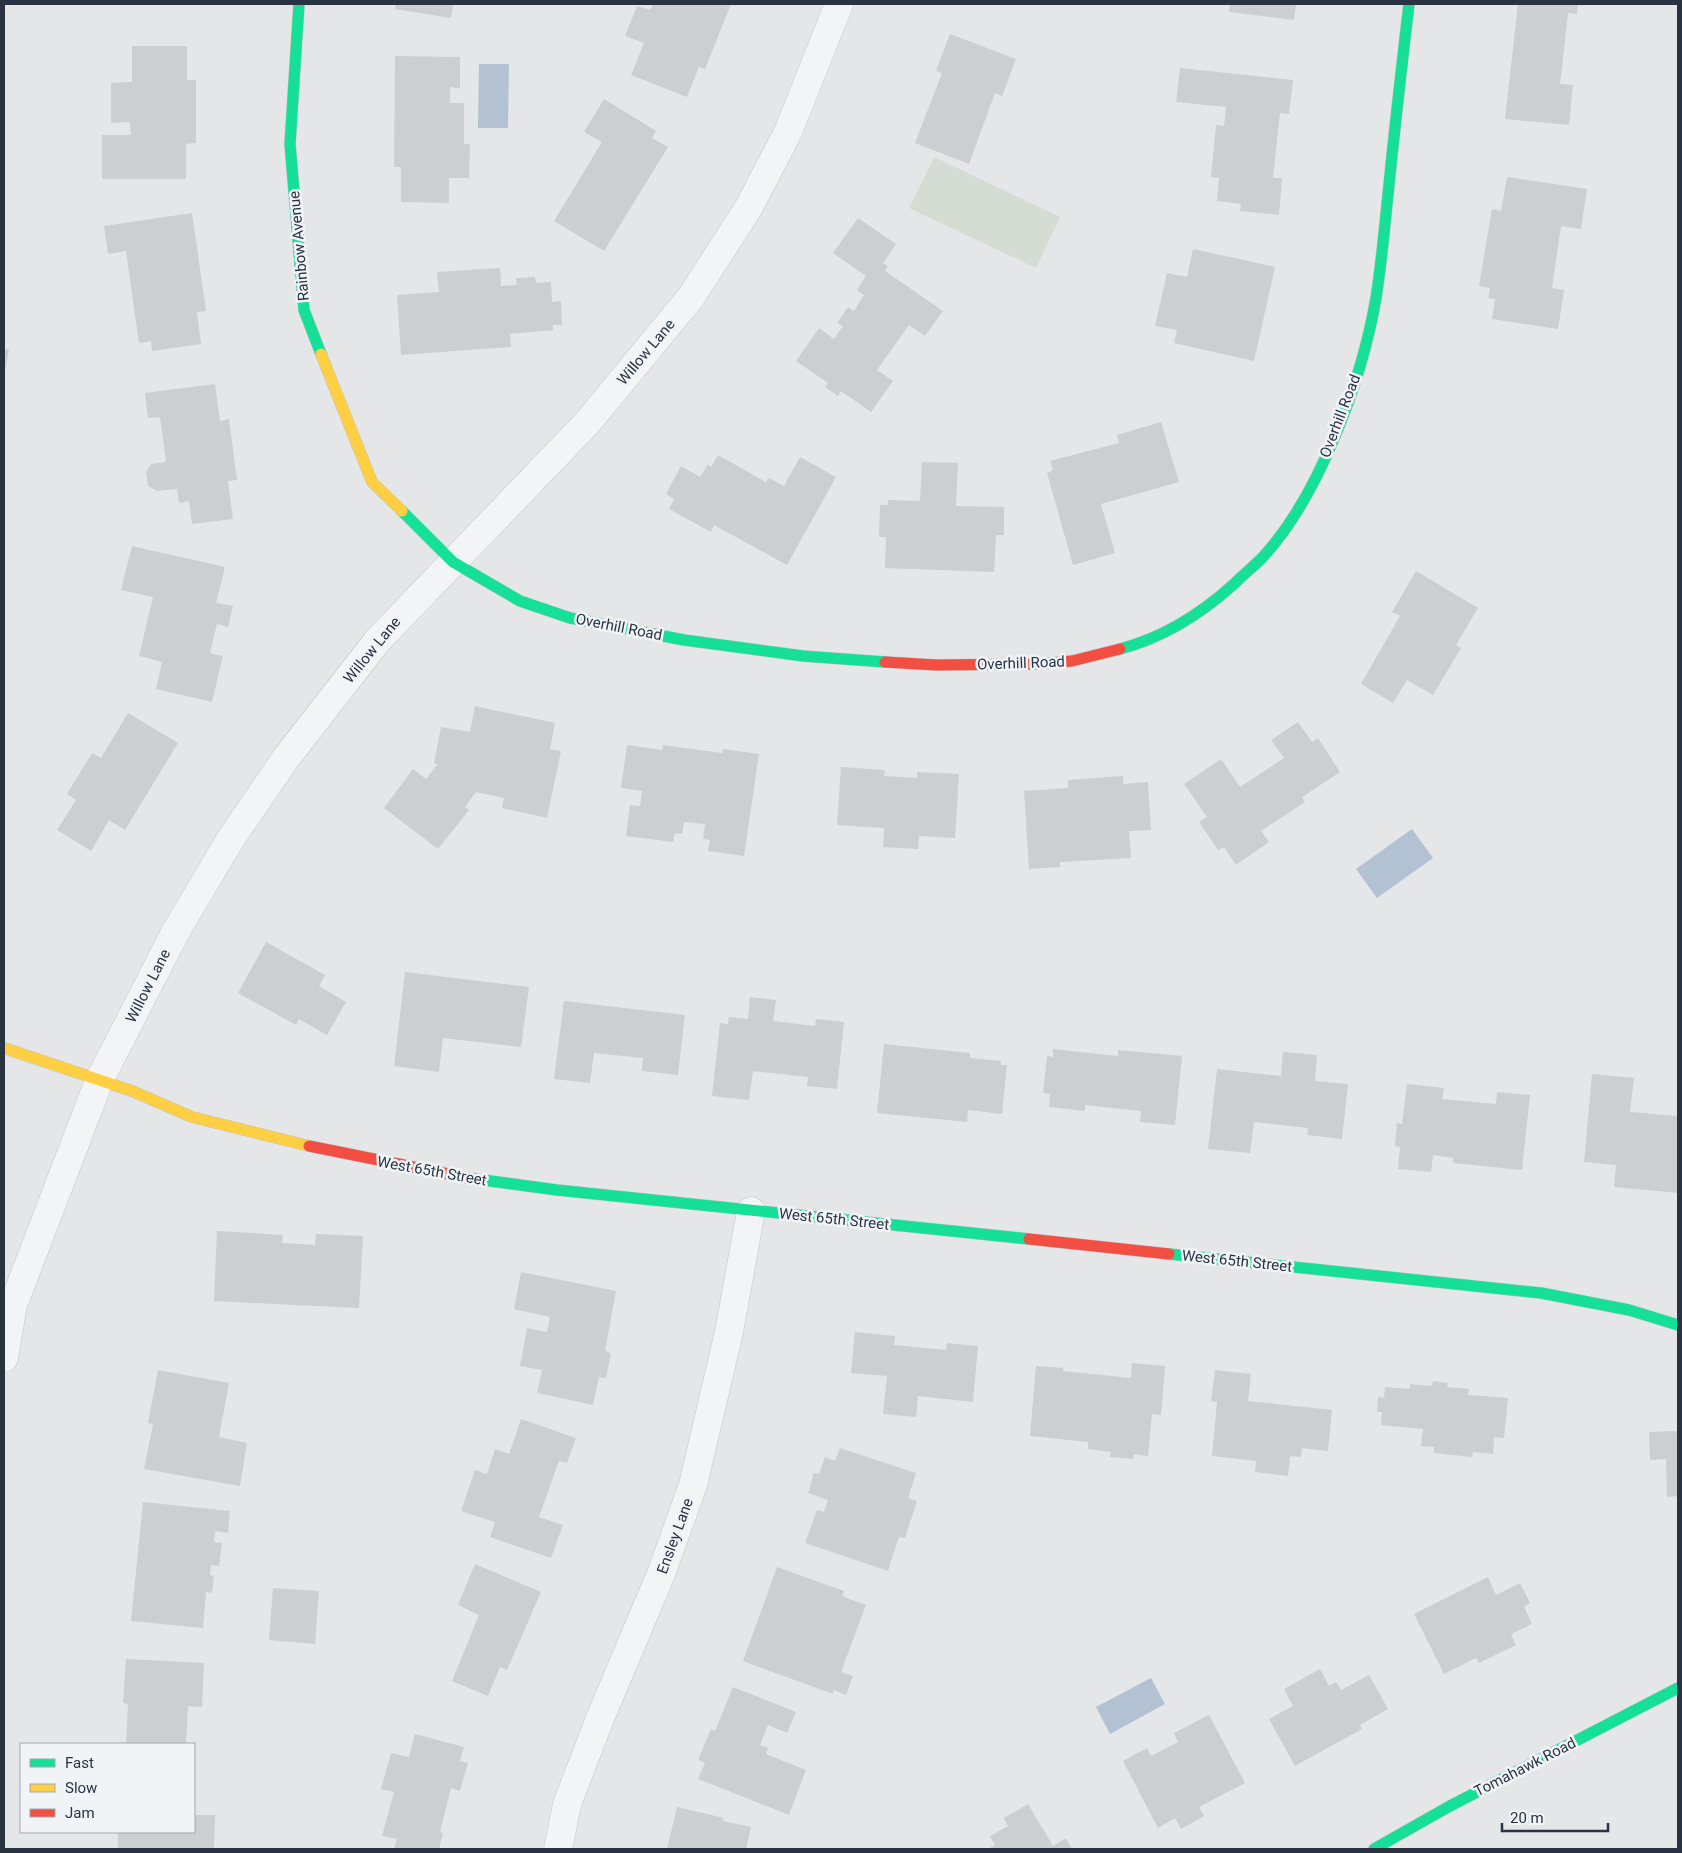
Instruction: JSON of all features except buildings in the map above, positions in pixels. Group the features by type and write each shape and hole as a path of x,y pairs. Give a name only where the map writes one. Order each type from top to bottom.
{"street":[{"name":"Rainbow Avenue","path":"298,4 290,144 304,310 372,482 454,562"},
{"name":"Willow Lane","path":"4,1358 14,1305 99,1081 176,931 230,840 269,783 378,640 586,423 692,296 749,207 788,132 839,4"},
{"name":"Overhill Road","path":"454,562 520,600 570,618 684,640 803,656 936,665 1038,664 1072,661 1139,644 1176,626 1216,600 1262,558 1284,530 1315,480 1336,435 1358,369 1376,298 1409,4"},
{"name":"West 65th Street","path":"4,1048 132,1092 192,1117 328,1151 470,1178 556,1190 751,1211 1541,1293 1630,1310 1678,1325"},
{"name":"Ensley Lane","path":"558,1849 567,1804 601,1716 661,1574 693,1485 729,1332 751,1211"},
{"name":"Tomahawk Road","path":"1374,1849 1450,1806 1678,1688"}],"shaded area":[{"path":"934,157 1060,217 1036,268 909,208"}],"water":[{"path":"479,64 509,64 508,128 478,128"},
{"path":"1412,829 1433,858 1377,898 1356,869"},
{"path":"1151,1678 1165,1704 1110,1734 1096,1707"}],"traffic: fast":[{"path":"299,4 290,144 304,310 321,354"},
{"path":"1120,649 1151,638 1181,623 1222,595 1262,558 1283,533 1302,503 1335,436 1360,365 1376,298 1409,4"},
{"path":"402,511 453,562 520,601 570,618 684,640 803,656 885,662"},
{"path":"468,1178 557,1190 1029,1239"},
{"path":"1169,1254 1541,1293 1629,1310 1678,1325"},
{"path":"1374,1849 1450,1806 1678,1688"}],"traffic: slow":[{"path":"321,354 372,482 402,511"},
{"path":"4,1048 132,1091 192,1117 309,1146"}],"traffic: jam":[{"path":"885,662 936,665 1038,664 1072,661 1120,649"},
{"path":"309,1146 468,1178"},
{"path":"1029,1239 1169,1254"}]}
